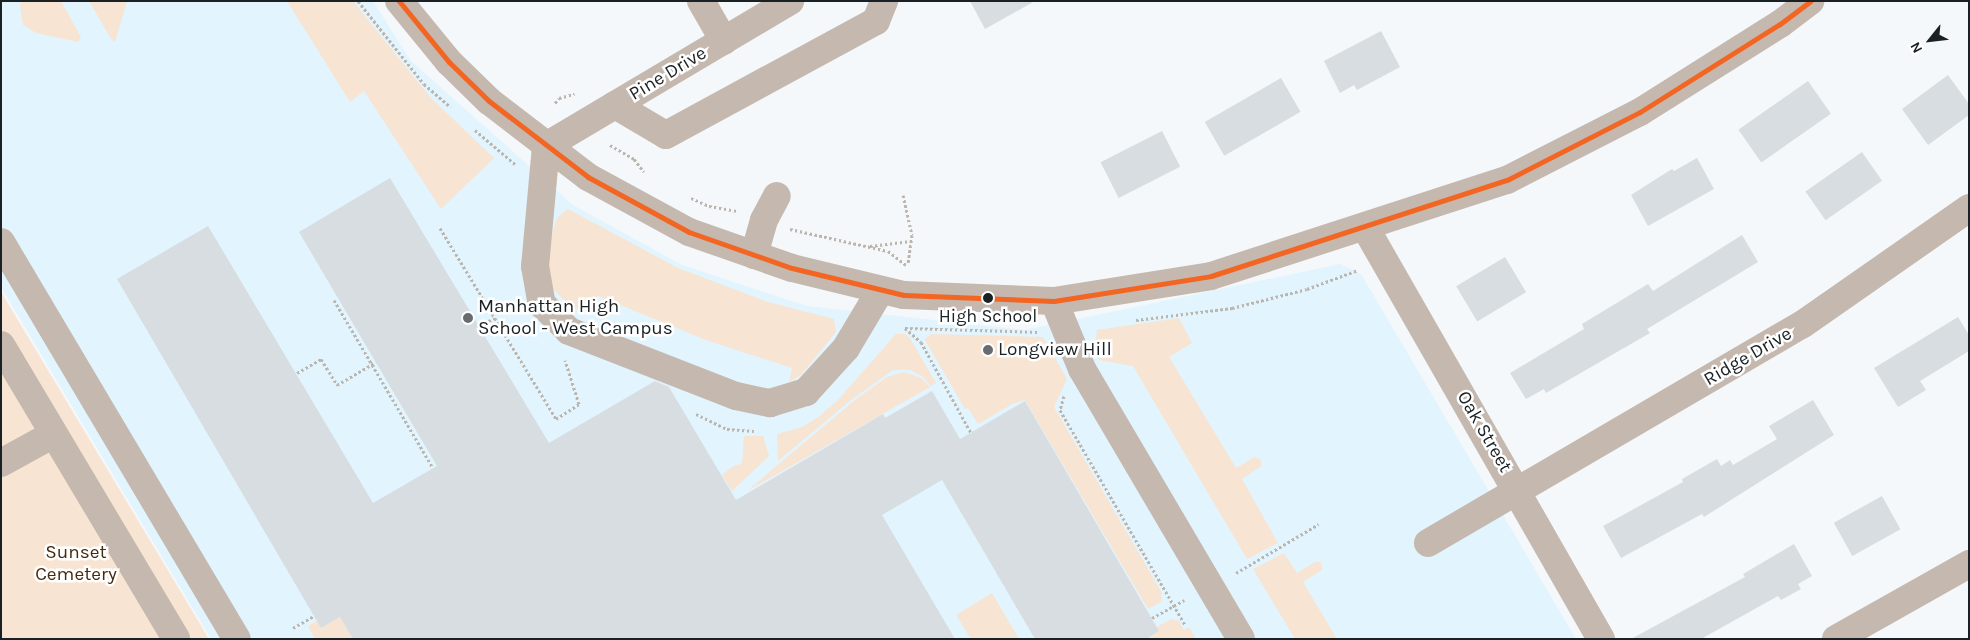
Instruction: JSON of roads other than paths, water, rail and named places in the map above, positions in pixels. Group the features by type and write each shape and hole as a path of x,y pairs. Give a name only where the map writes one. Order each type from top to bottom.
{"street":[{"path":"399,1 448,62 489,101 588,178 689,232 754,255 880,291 904,295 1054,300 1211,276 1507,180 1640,112 1780,24 1810,1"},
{"path":"701,1 724,41"},
{"name":"Pine Drive","path":"546,146 790,1"},
{"path":"615,105 666,135 876,21 884,1"},
{"path":"546,146 536,266 542,304 568,331 736,396 770,403 806,392 846,348 880,291"},
{"path":"754,255 764,220 777,196"},
{"name":"Ridge Drive","path":"1428,543 1803,324 1969,208"},
{"name":"Oak Street","path":"1365,227 1518,492 1600,639"},
{"path":"1,242 237,639"},
{"path":"1054,300 1082,369 1241,639"},
{"path":"1,345 52,435 176,639"},
{"path":"1,463 52,435"},
{"path":"1836,639 1969,564"}],"place":[{"name":"High School","path":"988,298"},
{"name":"Manhattan High School - West Campus","path":"468,318"},
{"name":"Longview Hill","path":"988,350"}],"park label":[{"name":"Sunset Cemetery","path":"76,564"}]}
